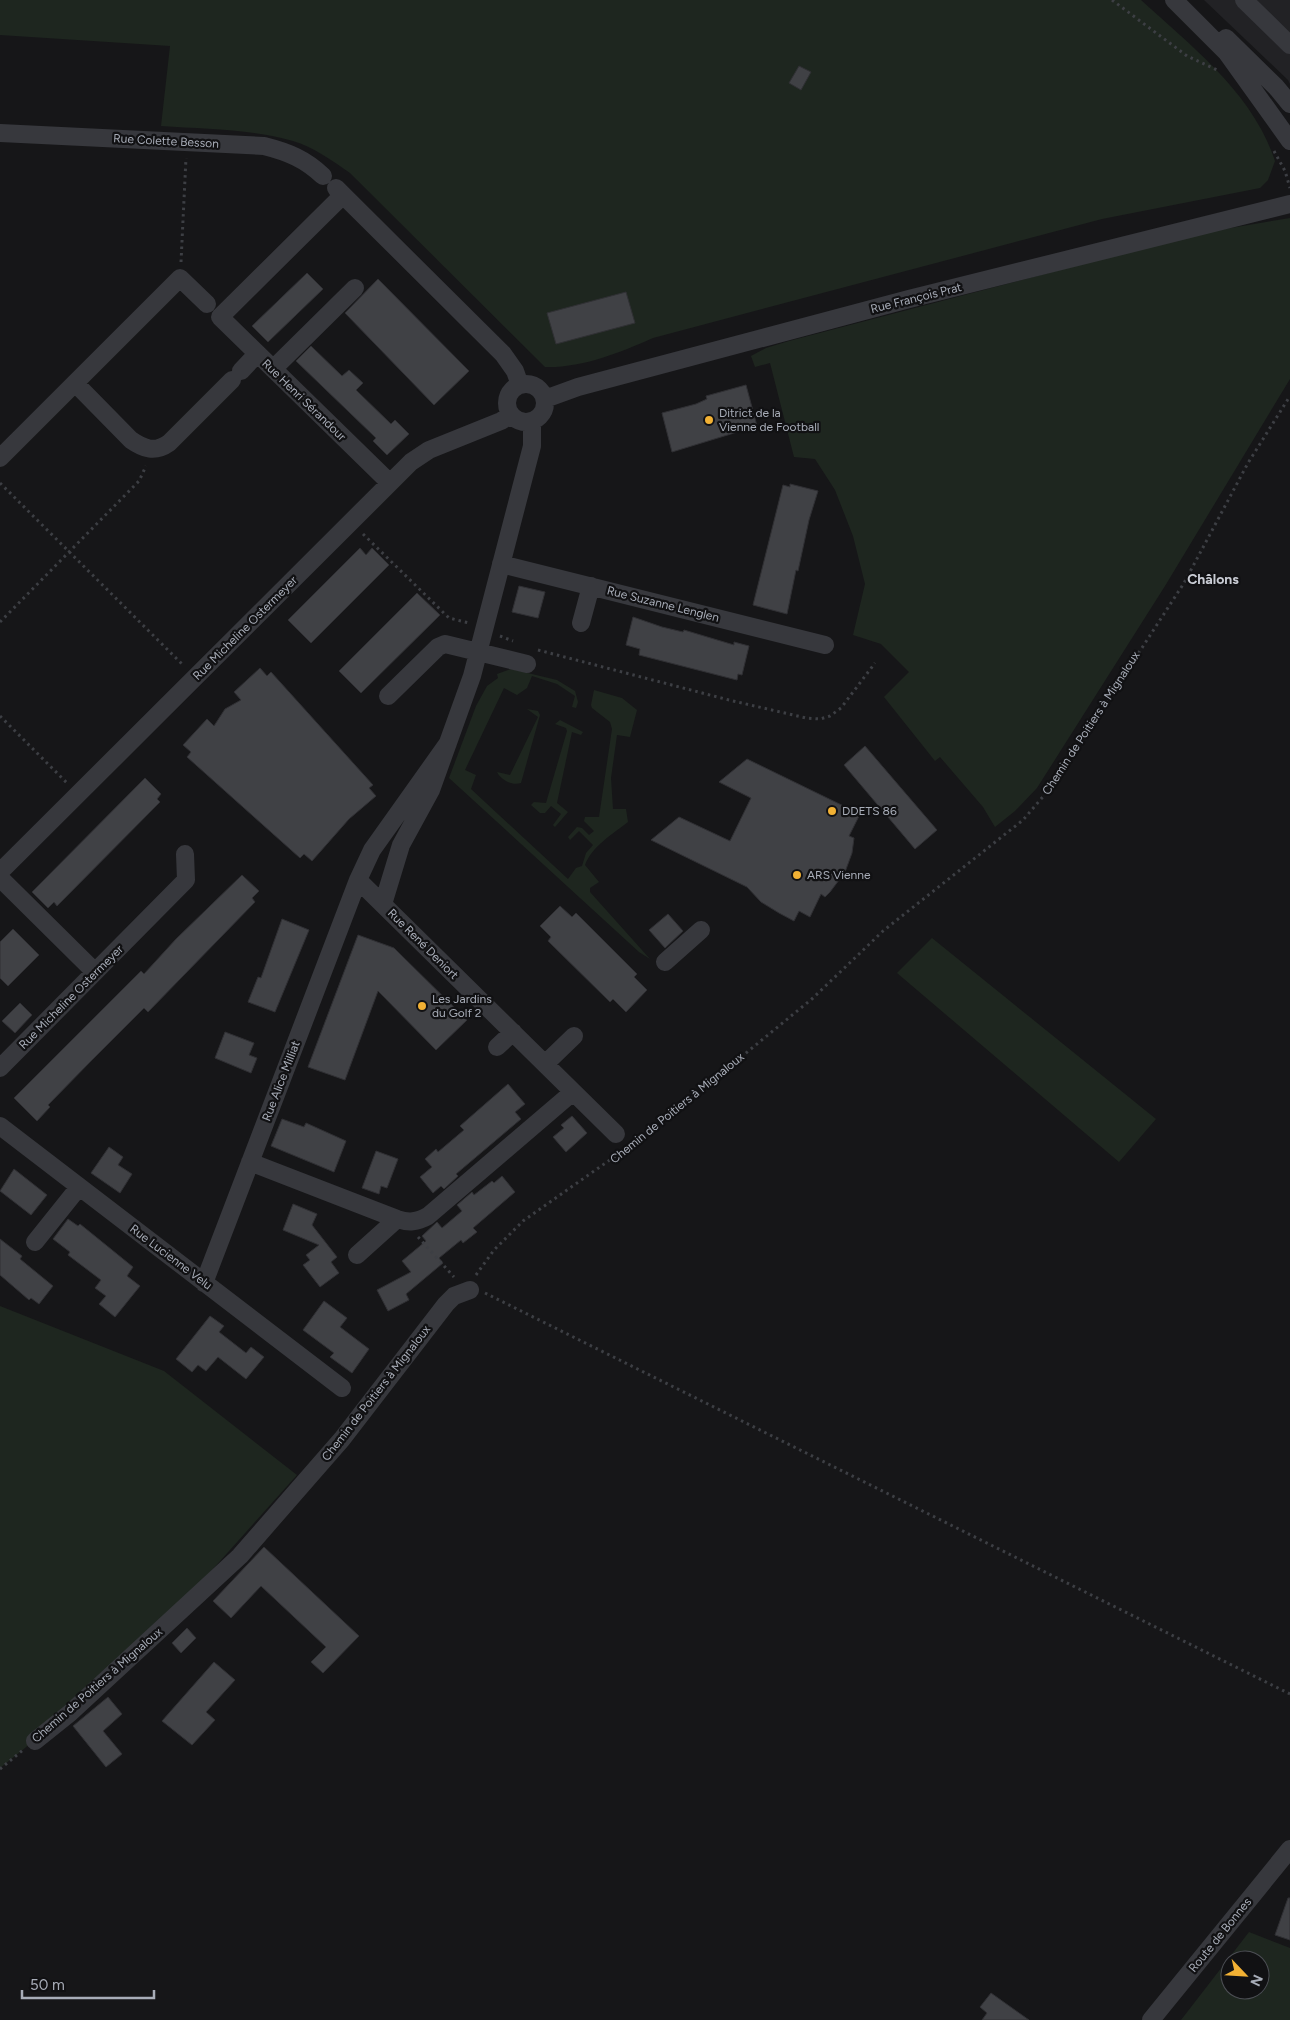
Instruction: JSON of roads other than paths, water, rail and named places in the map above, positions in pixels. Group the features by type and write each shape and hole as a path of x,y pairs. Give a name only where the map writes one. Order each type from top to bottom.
{"street":[{"path":"1174,0 1227,53 1290,141"},
{"path":"1187,0 1256,66 1290,104"},
{"path":"1244,0 1290,45"},
{"name":"Rue Colette Besson","path":"0,133 264,146 289,152 310,164 334,186 503,354 515,370 520,385"},
{"name":"Rue Henri Sérandour","path":"334,186 220,317 390,483"},
{"name":"Rue François Prat","path":"545,399 578,387 909,299 1290,204"},
{"path":"0,458 180,278 207,304"},
{"path":"273,369 355,288"},
{"path":"75,383 131,440 141,447 152,450 162,448 169,443 257,354"},
{"path":"526,384 538,388 545,399 541,414 532,421 521,421 511,415 508,410 510,392 520,385 526,384"},
{"name":"Rue Micheline Ostermeyer","path":"0,872 410,462 424,453 501,422 511,415"},
{"path":"383,904 390,874 401,845 431,790 472,676 532,446 532,421"},
{"name":"Rue Suzanne Lenglen","path":"501,564 825,645"},
{"path":"581,623 591,586"},
{"path":"388,696 438,647 450,644 479,651 530,656"},
{"path":"358,880 372,850 448,743"},
{"name":"Rue Micheline Ostermeyer","path":"0,1068 186,880 185,854"},
{"path":"0,878 95,972"},
{"name":"Rue René Deniort","path":"358,880 616,1134"},
{"name":"Rue Alice Milliat","path":"204,1283 358,880"},
{"path":"665,962 701,930"},
{"path":"498,1048 513,1032"},
{"path":"545,1064 574,1036"},
{"path":"250,1162 401,1221 417,1221 428,1216 574,1092"},
{"name":"Rue Lucienne Velu","path":"0,1126 342,1388"},
{"path":"35,1242 79,1187"},
{"path":"357,1255 401,1221"},
{"name":"Chemin de Poitiers à Mignaloux","path":"35,1740 70,1713 240,1556 342,1439 446,1304 454,1296 470,1290"},
{"name":"Route de Bonnes","path":"1151,2020 1290,1850"}],"place":[{"name":"Ditrict de la Vienne de Football","path":"709,420"},
{"name":"DDETS 86","path":"832,811"},
{"name":"ARS Vienne","path":"797,875"},
{"name":"Les Jardins du Golf 2","path":"422,1006"}],"district":[{"name":"Châlons","path":"1213,579"}]}
